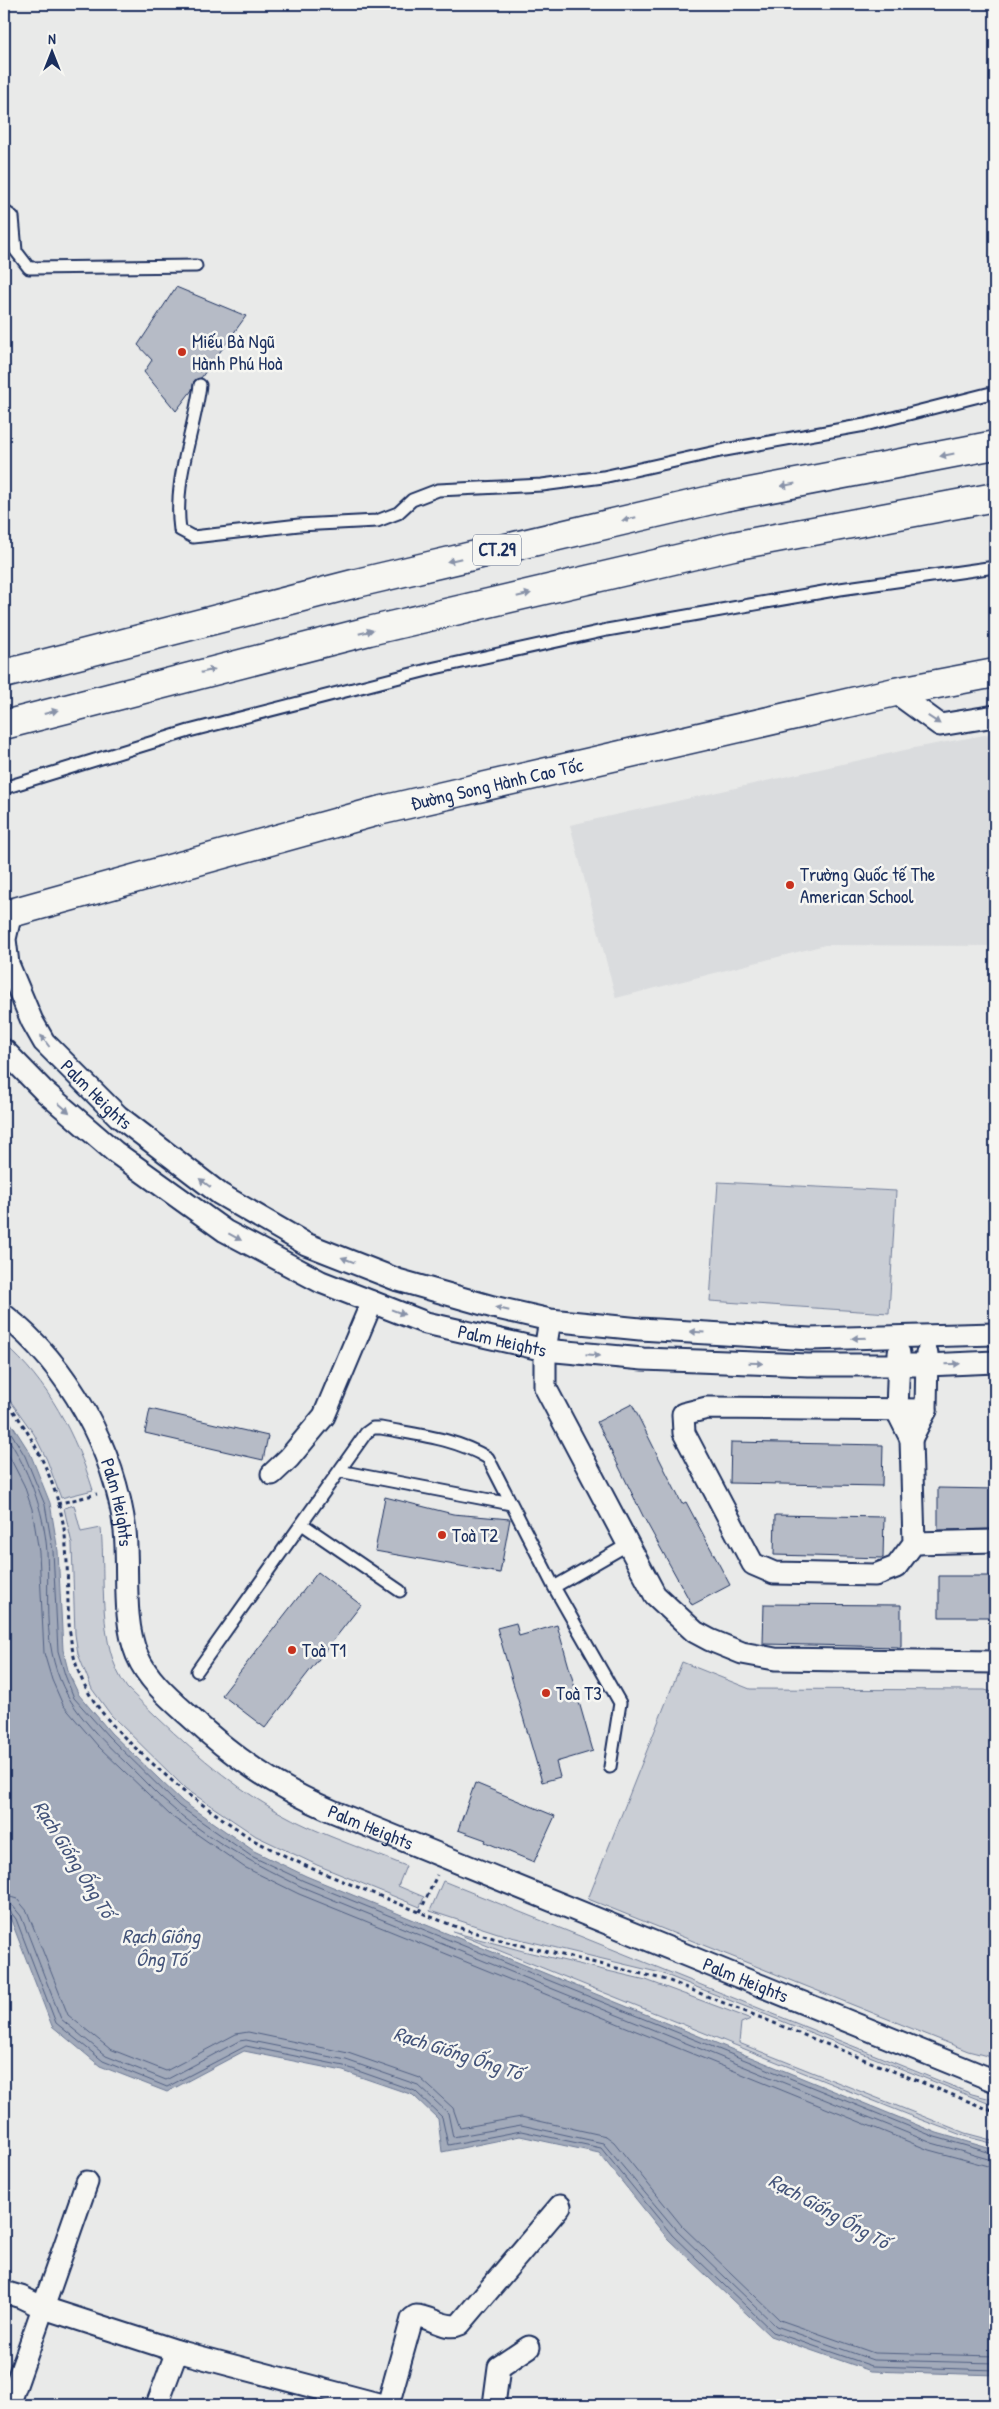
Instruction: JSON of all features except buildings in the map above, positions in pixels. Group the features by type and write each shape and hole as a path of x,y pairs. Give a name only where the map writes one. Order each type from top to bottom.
{"main road":[{"name":"CT.29","path":"4,674 357,583 724,497 995,446"},
{"path":"4,725 368,631 734,546 995,497"},
{"name":"Đường Song Hành Cao Tốc","path":"7,914 378,811 895,692 995,673"}],"street":[{"path":"895,692 940,725 995,716"},
{"name":"Palm Heights","path":"7,914 5,939 8,964 32,1021 44,1042 118,1116 220,1194 306,1244 389,1276 493,1307 550,1320 640,1329 810,1339 995,1334"},
{"name":"Palm Heights","path":"4,1050 44,1091 115,1152 225,1231 321,1282 426,1323 545,1350 545,1387 627,1546 655,1595 695,1632 742,1652 775,1659 995,1662"},
{"path":"272,1474 289,1458 324,1416 372,1302"},
{"name":"Palm Heights","path":"4,1315 29,1336 59,1372 80,1403 99,1441 113,1477 125,1531 132,1638 144,1668 164,1694 237,1758 273,1782 332,1811 995,2081"},
{"path":"550,1320 545,1350 643,1359 808,1365 927,1365 995,1362"},
{"path":"911,1439 926,1410 928,1337"},
{"path":"899,1338 897,1411 911,1439 914,1543 896,1567 875,1575 774,1573 753,1564 684,1432 683,1414 707,1408 897,1411 926,1410"},
{"path":"914,1543 995,1541"},
{"path":"9,2405 87,2182"},
{"path":"388,2405 412,2318 421,2316 447,2325 455,2326 460,2324 560,2206"},
{"path":"4,2292 44,2308 177,2351 382,2405"},
{"path":"494,2405 499,2367 529,2347"},
{"path":"157,2405 177,2351"}],"lane":[{"path":"4,211 13,217 16,251 29,268 196,266"},
{"path":"200,385 196,412 186,444 178,513 180,530 194,537 299,525 377,521 398,513 412,500 438,490 542,485 603,477 725,450 865,425 995,392"},
{"path":"4,788 189,731 444,666 616,628 840,589 995,567"},
{"path":"197,1671 366,1433 373,1428 431,1436 476,1451 488,1458 554,1587 620,1703 610,1767"},
{"path":"339,1471 511,1504"},
{"path":"302,1524 400,1591"},
{"path":"554,1587 627,1546"}],"path":[{"path":"57,1504 97,1494"},
{"path":"420,1912 437,1875"}],"shaded area":[{"name":"Trường Quốc tế The American School","path":"995,733 995,946 825,945 616,998 570,825 914,748"},
{"path":"718,1182 896,1191 889,1313 710,1301"},
{"path":"4,1344 34,1375 59,1411 78,1450 93,1490 61,1498 47,1460 34,1434 4,1392"},
{"path":"74,1505 81,1532 101,1528 106,1632 117,1671 127,1688 173,1733 206,1761 239,1787 274,1810 311,1828 406,1866 398,1886 424,1897 420,1907 317,1865 256,1836 186,1789 111,1715 92,1689 78,1654 75,1634 72,1544 64,1508"},
{"path":"682,1662 750,1689 985,1690 995,1693 995,2058 968,2051 588,1899"},
{"path":"443,1881 972,2094 995,2100 995,2106 661,1973 507,1936 430,1911"},
{"path":"453,1932 523,1951 646,1980 751,2019 741,2023 739,2043 965,2133 995,2141 995,2144 964,2136 919,2119"}],"water":[{"name":"Rạch Giồng Ông Tố","path":"4,1412 30,1453 50,1503 58,1551 63,1650 69,1674 79,1695 111,1733 183,1802 254,1851 306,1876 937,2133 995,2150 995,2375 871,2371 770,2336 668,2239 599,2153 520,2136 442,2152 438,2119 413,2095 343,2071 244,2051 167,2092 100,2066 52,2026 11,1920 4,1912"}],"place":[{"name":"Miếu Bà Ngũ Hành Phú Hoà","path":"182,352"},
{"name":"Trường Quốc tế The American School","path":"790,885"},
{"name":"Toà T2","path":"442,1535"},
{"name":"Toà T1","path":"292,1650"},
{"name":"Toà T3","path":"546,1693"}],"water label":[{"name":"Rạch Giống Ống Tố","path":"74,1859"},
{"name":"Rạch Giống Ống Tố","path":"458,2053"},
{"name":"Rạch Giống Ống Tố","path":"829,2211"}]}
